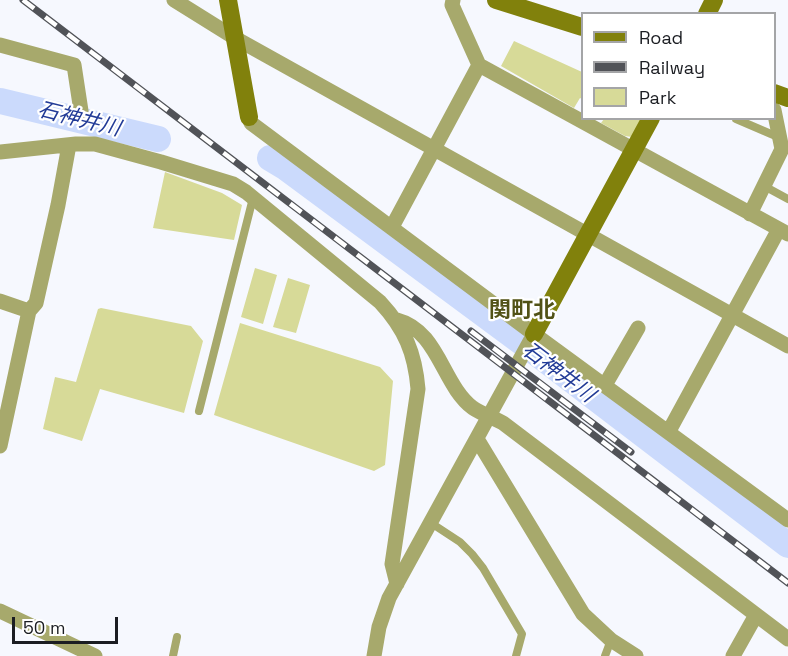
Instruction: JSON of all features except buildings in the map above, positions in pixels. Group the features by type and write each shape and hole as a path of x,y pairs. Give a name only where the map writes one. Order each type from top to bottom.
{"street":[{"path":"174,0 235,38 788,346"},
{"path":"228,0 251,123 392,227 533,336 669,431 788,520"},
{"path":"453,0 452,5 479,65 783,232 733,315 669,431"},
{"path":"496,0 581,27"},
{"path":"0,45 74,65 81,111"},
{"path":"392,227 479,65"},
{"path":"750,214 782,149 776,119"},
{"path":"374,656 384,611 397,584 518,366 650,120"},
{"path":"0,152 95,144 233,184 380,302 397,320 415,362 418,389 392,564 397,584"},
{"path":"0,446 4,408 29,311 36,303 69,145"},
{"path":"0,301 29,311"},
{"path":"397,320 408,323 420,333 473,408 490,416 788,639"},
{"path":"605,385 638,328"},
{"path":"477,439 583,614 611,640 636,656"},
{"path":"0,611 95,656"},
{"path":"733,656 756,615"}],"lane":[{"path":"738,120 780,138"},
{"path":"764,186 788,199"},
{"path":"199,411 253,198"},
{"path":"431,523 460,542 483,568 522,634 516,656"},
{"path":"173,656 177,637"},
{"path":"605,656 611,640"}],"green space":[{"path":"514,41 581,72 581,98 574,108 501,66"},
{"path":"603,120 641,120 632,137 625,136 601,123"},
{"path":"165,172 222,193 242,205 234,240 153,228"},
{"path":"255,268 277,275 263,324 241,317"},
{"path":"288,278 310,285 296,333 273,327"},
{"path":"98,309 191,326 203,341 184,413 100,389 82,441 43,429 55,377 76,382"},
{"path":"240,323 380,367 393,381 385,465 374,471 214,415"}],"waterway":[{"name":"石神井川","path":"0,101 158,139"},
{"name":"石神井川","path":"270,158 543,358 788,545"}],"railway":[{"path":"23,0 788,583"},
{"path":"471,331 631,452"}],"district":[{"name":"関町北","path":"522,311"}]}
